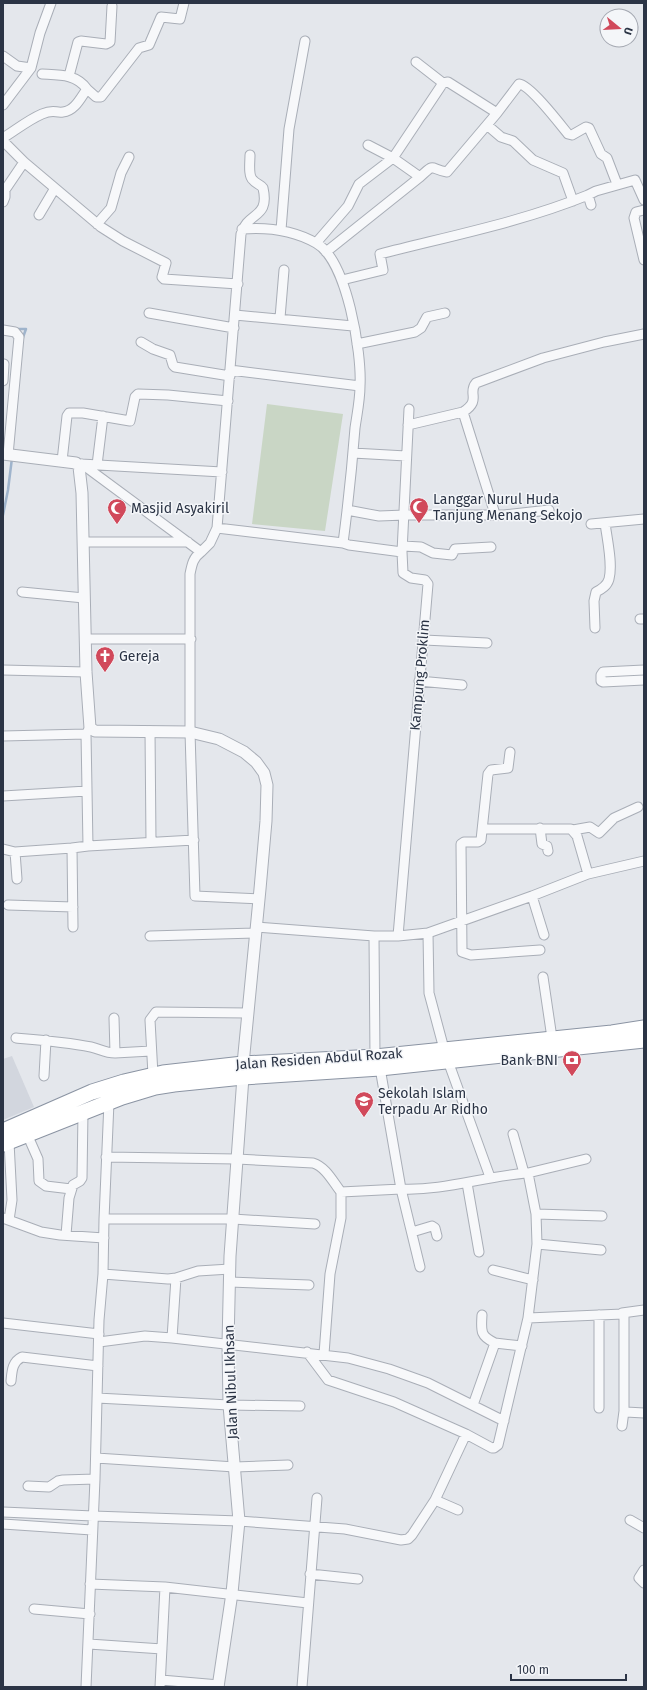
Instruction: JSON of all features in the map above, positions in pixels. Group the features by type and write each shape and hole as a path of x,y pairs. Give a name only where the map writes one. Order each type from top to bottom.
{"highway":[{"name":"Jalan Residen Abdul Rozak","path":"446,1055 552,1038 612,1033 644,1028"},
{"name":"Jalan Residen Abdul Rozak","path":"5,1139 92,1092 153,1075 378,1062 446,1055 644,1040"},
{"name":"Jalan Residen Abdul Rozak","path":"5,1139 27,1134 109,1102 155,1087 243,1070"}],"street":[{"path":"3,105 28,68 51,3"},
{"path":"42,74 69,76 80,80 96,97 102,97 140,48 149,45 161,17 180,19 184,3"},
{"path":"69,76 78,42 82,41 108,44 110,42 112,6"},
{"path":"281,230 289,129 305,41"},
{"path":"3,56 11,63 28,68"},
{"path":"416,62 443,83 448,82 497,113"},
{"path":"316,243 348,206 359,184 393,158 443,83"},
{"path":"326,252 432,167 447,172 497,113 519,84 523,84 536,96 568,134 572,135 586,127 589,128 602,154 607,158 617,184"},
{"path":"87,89 72,109 63,112 54,110 43,113 3,140 24,162 97,224 123,241 165,262 166,264 162,277 164,279 238,284"},
{"path":"487,125 501,137 513,141 533,160 563,173 573,201"},
{"path":"368,145 393,158 420,177"},
{"path":"250,155 250,177 253,181 259,183 263,188 264,208 246,223 242,229 217,528 210,542 192,562 190,574 190,732 195,896 259,899"},
{"path":"97,224 111,208 121,173 129,157"},
{"path":"3,202 5,190 24,162"},
{"path":"342,280 382,270 380,254 500,223 573,201 617,184 635,180 644,200"},
{"path":"40,215 55,188"},
{"path":"588,195 591,205"},
{"path":"644,210 636,212 634,218 644,260"},
{"path":"242,229 262,228 281,230 316,243 326,252 342,280 350,305 357,344 360,386 343,543"},
{"path":"280,318 284,270"},
{"path":"149,313 234,328"},
{"path":"357,344 415,332 421,328 427,317 445,314"},
{"path":"235,315 353,326"},
{"path":"3,330 14,332 19,337 9,455 80,464 222,472"},
{"path":"408,425 462,412 472,405 474,395 473,387 476,383 542,358 604,342 644,334"},
{"path":"141,342 153,349 170,355 175,367 360,386"},
{"path":"3,381 4,364"},
{"path":"62,461 68,414 78,412 130,420 135,397 138,394 168,395 228,401"},
{"name":"Kampung Proklim","path":"398,936 428,584 424,580 411,578 403,573 402,549 405,514 406,456 409,409"},
{"path":"462,412 495,514"},
{"path":"97,464 103,416"},
{"path":"353,453 406,456"},
{"path":"80,464 201,552"},
{"path":"80,464 88,731 88,846"},
{"path":"347,510 379,516 405,514 504,515 549,510"},
{"path":"591,524 644,518"},
{"path":"595,628 594,601 596,592 605,587 609,580 610,568 605,523"},
{"path":"217,528 343,543 349,546 402,549 422,547 433,553 452,555 454,549 491,548"},
{"path":"83,542 188,542"},
{"path":"22,592 84,598"},
{"path":"85,639 191,639"},
{"path":"424,640 487,643"},
{"path":"3,670 86,672"},
{"path":"644,670 603,672 601,674 601,681 644,680"},
{"path":"419,681 462,685"},
{"path":"3,736 88,731"},
{"name":"Jalan Nibul Ikhsan","path":"88,731 190,732 219,739 244,752 256,762 264,773 267,785 259,899 247,1013 230,1268 228,1344 229,1406 235,1467 238,1521 232,1593 218,1686"},
{"path":"150,731 151,842"},
{"path":"510,752 508,768 491,770 488,774 483,829 479,842 464,842 461,845 462,952 464,954 471,955 540,950"},
{"path":"3,796 87,791"},
{"path":"483,829 569,828 573,830 590,827 599,833 614,818 626,811 638,807"},
{"path":"540,828 542,844 547,846 548,852"},
{"path":"573,830 577,836 588,874"},
{"path":"3,849 15,852 194,840"},
{"path":"72,848 73,927"},
{"path":"15,852 16,879"},
{"path":"150,936 256,930 374,936 398,936 428,933 532,896 588,874 644,861"},
{"path":"532,896 544,935"},
{"path":"8,906 73,907"},
{"path":"428,933 429,993 446,1055 490,1177"},
{"path":"374,936 378,1062 401,1189 420,1267"},
{"path":"543,976 552,1038"},
{"path":"153,1075 150,1020 156,1012 247,1013"},
{"path":"114,1018 115,1053"},
{"path":"16,1038 46,1040 93,1047 105,1053 151,1051"},
{"path":"44,1076 46,1040"},
{"path":"86,1687 89,1644 99,1338 103,1274 109,1102"},
{"path":"66,1235 71,1189 74,1183 80,1181 82,1178 83,1112"},
{"path":"27,1134 38,1159 39,1181 46,1186 71,1189"},
{"path":"307,1352 328,1380 394,1402 494,1448 498,1446 528,1318 537,1244 536,1214 526,1173 513,1134"},
{"path":"5,1139 12,1200 6,1219 41,1232 104,1238"},
{"path":"106,1157 237,1159 319,1165 341,1192 340,1222 330,1274 324,1354"},
{"path":"341,1192 401,1189 418,1190 467,1183 490,1177 526,1173 586,1159"},
{"path":"467,1183 479,1252"},
{"path":"536,1214 602,1216"},
{"path":"104,1219 233,1219 315,1224"},
{"path":"412,1232 432,1226 435,1228 436,1236"},
{"path":"537,1244 601,1250"},
{"path":"103,1274 148,1278 176,1278 198,1270 230,1268"},
{"path":"493,1270 533,1280"},
{"path":"172,1338 176,1278"},
{"path":"230,1282 309,1285"},
{"path":"528,1318 599,1315 644,1310"},
{"path":"622,1313 624,1316 624,1411 622,1426"},
{"path":"598,1408 599,1315"},
{"path":"482,1316 483,1334 485,1338 495,1343 522,1346"},
{"path":"3,1323 99,1338 145,1336 172,1338 307,1352 348,1358 389,1369 428,1383 504,1421"},
{"path":"473,1405 495,1343"},
{"path":"11,1381 13,1365 17,1360 28,1357 98,1366"},
{"path":"3,1364 13,1365"},
{"path":"97,1398 229,1406 300,1406"},
{"path":"624,1411 644,1413"},
{"path":"3,1512 238,1521 345,1529 401,1540 412,1535 435,1500 466,1434"},
{"path":"96,1458 235,1467 288,1464"},
{"path":"28,1486 49,1487 58,1481 63,1480 95,1480"},
{"path":"302,1687 317,1498"},
{"path":"435,1500 458,1510"},
{"path":"630,1520 644,1528"},
{"path":"3,1524 92,1530"},
{"path":"644,1570 639,1578 644,1583"},
{"path":"310,1574 358,1579"},
{"path":"90,1584 165,1587 232,1593 308,1603"},
{"path":"165,1587 160,1683 218,1686"},
{"path":"34,1609 90,1614"},
{"path":"89,1644 162,1649"}],"shaded area":[{"path":"12,1056 34,1107 3,1120 3,1059"}],"green space":[{"path":"267,404 343,414 325,531 252,524"}],"waterway":[{"path":"15,329 26,329 22,340"},
{"path":"3,515 12,458"}],"place":[{"name":"Langgar Nurul Huda Tanjung Menang Sekojo","path":"419,524"},
{"name":"Masjid Asyakiril","path":"117,525"},
{"name":"Gereja","path":"105,673"},
{"name":"Bank BNI","path":"572,1077"},
{"name":"Sekolah Islam Terpadu Ar Ridho","path":"364,1118"}]}
